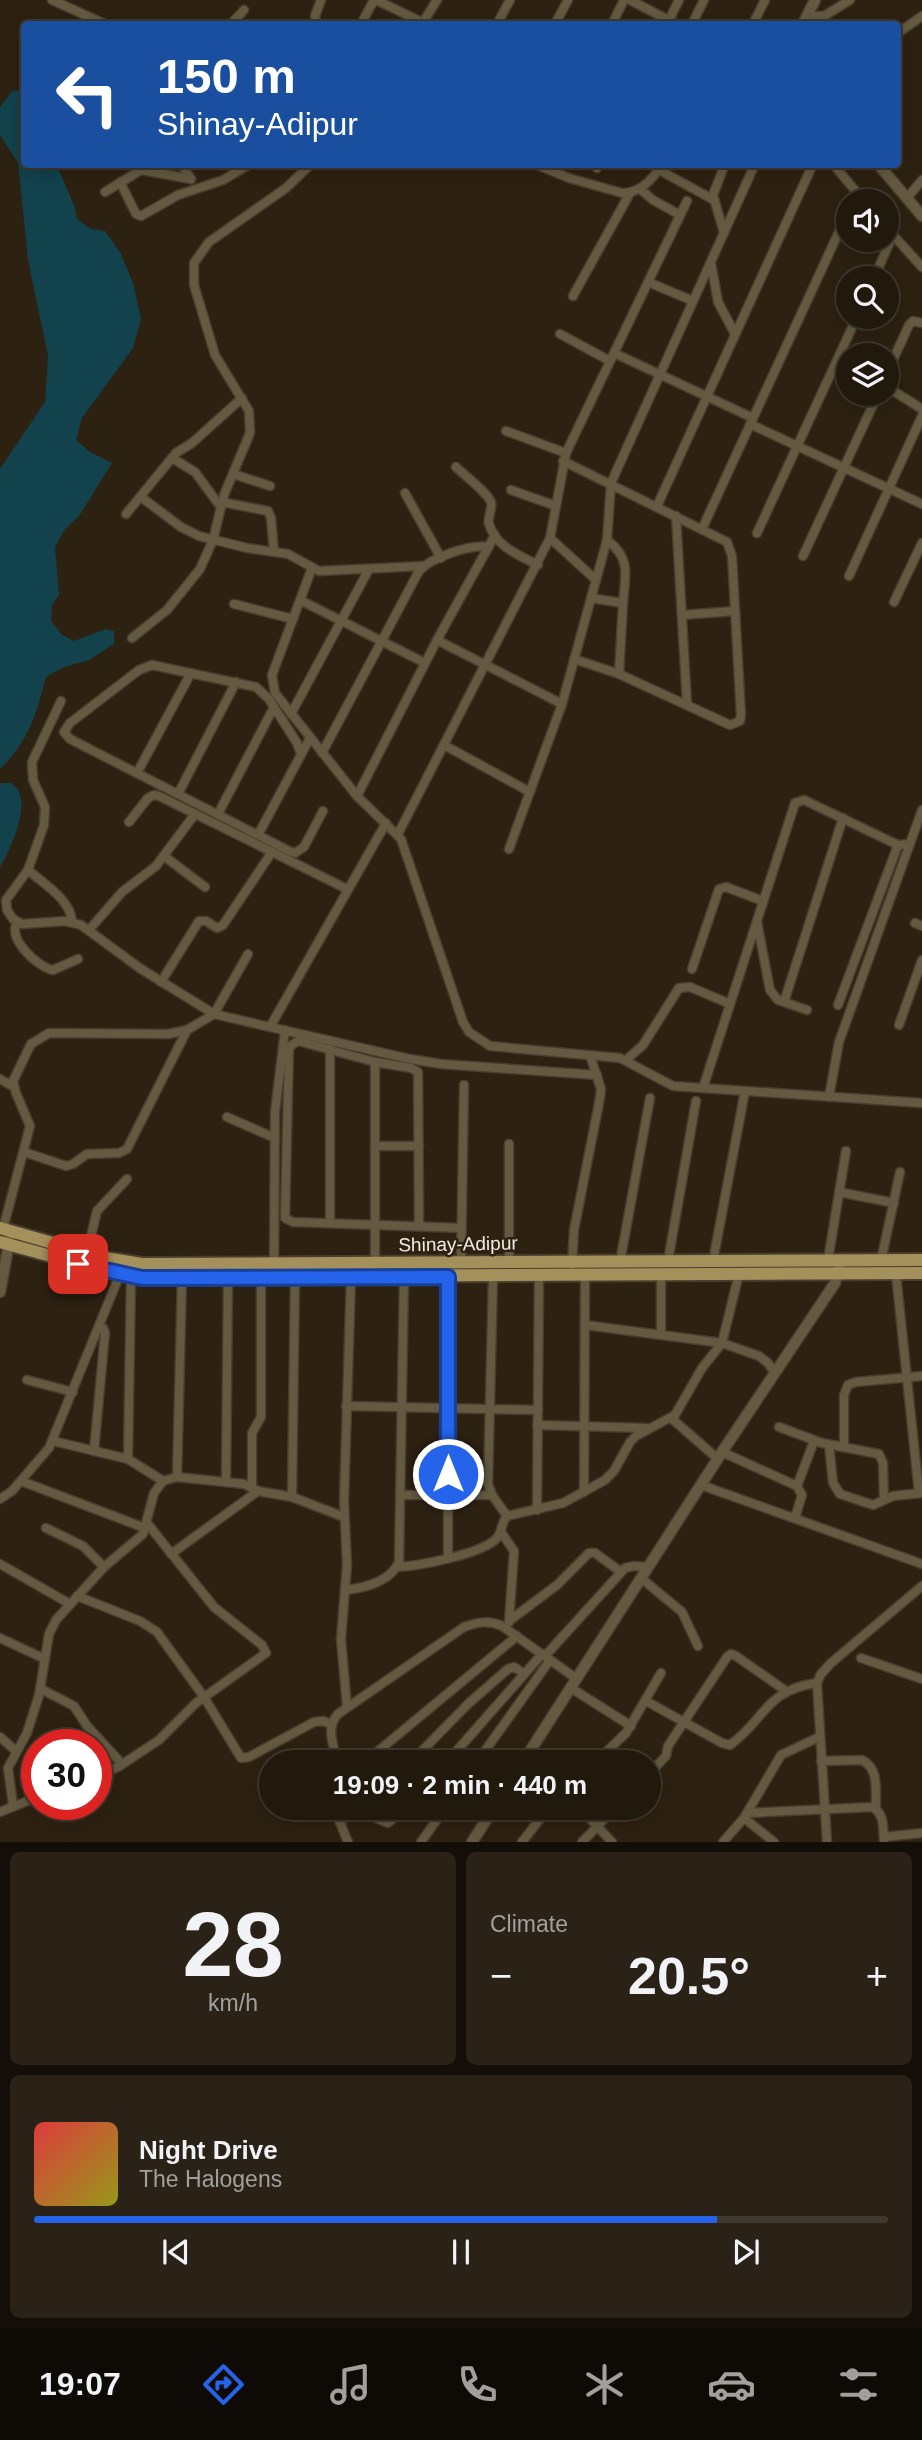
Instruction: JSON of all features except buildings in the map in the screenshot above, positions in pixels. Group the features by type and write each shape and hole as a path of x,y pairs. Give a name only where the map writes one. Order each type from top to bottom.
{"main road":[{"name":"Shinay-Adipur","path":"4,1235 142,1265 509,1263 576,1270 739,1274 835,1264 922,1260"},
{"name":"Shinay-Adipur","path":"4,1235 125,1275 539,1275 620,1262 668,1261 835,1264 896,1274 922,1273"}],"street":[{"path":"316,21 315,16 321,0"},
{"path":"363,21 375,0 418,21"},
{"path":"426,21 438,0"},
{"path":"499,21 510,0"},
{"path":"557,21 568,0"},
{"path":"613,21 624,0"},
{"path":"630,0 667,21"},
{"path":"672,21 680,0"},
{"path":"694,21 704,0"},
{"path":"754,21 765,0"},
{"path":"805,20 815,0"},
{"path":"805,20 824,16 850,0"},
{"path":"55,2 97,21"},
{"path":"233,21 244,10"},
{"path":"74,21 76,13"},
{"path":"901,31 922,16"},
{"path":"104,192 141,168"},
{"path":"147,168 191,179"},
{"path":"184,168 196,188"},
{"path":"120,182 136,214 141,216 178,195 223,180 243,168"},
{"path":"132,638 176,601 200,569 213,540 221,504 250,433 249,411 215,355 194,285 194,263 209,242 286,188 307,168"},
{"path":"545,168 622,193 640,189 660,168"},
{"path":"663,168 714,200"},
{"path":"723,168 714,190 714,200 724,233"},
{"path":"509,849 562,704 607,540 611,483 753,168"},
{"path":"657,506 811,168"},
{"path":"836,168 850,189"},
{"path":"881,168 922,216"},
{"path":"907,198 922,180"},
{"path":"640,189 653,200 680,215"},
{"path":"573,296 630,193"},
{"path":"398,834 538,565 550,538 565,457 687,201"},
{"path":"702,529 836,238"},
{"path":"899,241 922,267"},
{"path":"711,263 718,302 735,334"},
{"path":"648,282 694,301"},
{"path":"899,347 909,325 913,321 922,323"},
{"path":"757,533 851,329"},
{"path":"560,334 707,396 797,446 922,504"},
{"path":"899,395 922,409"},
{"path":"126,514 172,458 242,398"},
{"path":"803,556 872,406"},
{"path":"849,576 922,416"},
{"path":"506,431 565,457 722,539 730,547 736,611 740,721 730,725 619,674 574,659"},
{"path":"172,458 195,472 221,504 268,512 274,552"},
{"path":"456,467 489,499 489,523 495,535 509,550 538,565"},
{"path":"233,474 270,486"},
{"path":"511,490 556,506"},
{"path":"405,493 441,558"},
{"path":"141,497 181,527 213,540 297,557 312,568 328,572 424,566"},
{"path":"676,516 687,704"},
{"path":"357,796 437,640 495,535"},
{"path":"550,538 596,580"},
{"path":"607,540 618,548 624,560 619,674"},
{"path":"894,602 922,543"},
{"path":"322,753 419,571 441,558 472,547 489,547"},
{"path":"312,568 272,675 275,693 357,796 398,834 463,1022 469,1032 490,1046 626,1060 673,1086 922,1102"},
{"path":"291,714 369,569"},
{"path":"591,598 622,603"},
{"path":"300,600 425,663"},
{"path":"234,604 293,619"},
{"path":"682,615 736,611"},
{"path":"437,640 562,704"},
{"path":"301,754 274,707 256,687 152,665 65,727 64,732 70,739 289,851 300,851 323,811"},
{"path":"137,773 191,673"},
{"path":"178,794 236,682"},
{"path":"17,922 5,904 28,870 46,812 33,780 32,762 61,701"},
{"path":"218,814 274,707"},
{"path":"258,835 310,738"},
{"path":"444,745 530,792"},
{"path":"129,822 148,797 155,794 347,889"},
{"path":"703,1088 795,803 804,800 898,845 910,844"},
{"path":"829,1097 839,1042 922,810"},
{"path":"89,930 122,892 150,871 164,856 195,814"},
{"path":"784,1002 843,818"},
{"path":"270,1027 386,823"},
{"path":"838,1004 898,845"},
{"path":"162,982 199,921 206,921 217,928 223,925 272,852"},
{"path":"164,856 205,887"},
{"path":"28,870 66,904 72,921"},
{"path":"692,969 719,889 726,887 763,901"},
{"path":"757,919 770,990 778,1000 807,1010"},
{"path":"17,922 72,921 214,1014 410,1059 442,1064 597,1075"},
{"path":"17,922 14,934 37,964 52,970 78,959"},
{"path":"0,1291 4,1235 30,1126 14,1087 15,1073 31,1044 43,1035 55,1033 168,1034 187,1030 214,1014 248,954"},
{"path":"899,1025 922,960"},
{"path":"626,1060 643,1045 679,988 690,987 730,1004"},
{"path":"24,1152 66,1166 87,1154 120,1153 127,1149 187,1030"},
{"path":"274,1264 275,1112 285,1030"},
{"path":"419,1226 418,1072 411,1068 375,1062 298,1041 289,1047 285,1218 293,1222 461,1228"},
{"path":"330,1049 330,1223"},
{"path":"584,1492 585,1325 576,1270 574,1230 601,1089 590,1055"},
{"path":"375,1062 375,1264"},
{"path":"0,1079 14,1087"},
{"path":"461,1264 464,1085"},
{"path":"713,1261 745,1091"},
{"path":"620,1262 650,1098"},
{"path":"668,1261 696,1101"},
{"path":"227,1117 275,1138"},
{"path":"509,1144 509,1263"},
{"path":"375,1146 419,1146"},
{"path":"531,1750 720,1455 835,1283 839,1192 846,1151"},
{"path":"881,1261 900,1172"},
{"path":"87,1253 97,1211 127,1179"},
{"path":"839,1192 894,1203"},
{"path":"661,1274 661,1334"},
{"path":"345,1590 367,1587 397,1567 423,1565 486,1546 498,1538 507,1516 563,1503 611,1475 630,1441 671,1418 702,1368 723,1343 739,1274"},
{"path":"829,1445 836,1491 870,1505 893,1496 920,1493 896,1274"},
{"path":"0,1500 6,1497 44,1456 99,1326 125,1275"},
{"path":"125,1275 128,1460"},
{"path":"537,1510 539,1275"},
{"path":"493,1276 488,1484 492,1495 507,1516"},
{"path":"177,1477 182,1277"},
{"path":"226,1482 229,1277"},
{"path":"255,1490 252,1433 261,1417 261,1277"},
{"path":"292,1497 295,1277"},
{"path":"347,1707 341,1646 347,1565 344,1517 351,1277"},
{"path":"397,1567 400,1556 404,1277"},
{"path":"448,1277 448,1558"},
{"path":"585,1325 723,1343 759,1356 775,1373"},
{"path":"94,1451 105,1333 99,1326"},
{"path":"844,1447 844,1395 848,1385 922,1376"},
{"path":"27,1380 73,1392"},
{"path":"346,1406 537,1410"},
{"path":"671,1418 720,1455 797,1486 802,1495 795,1518"},
{"path":"537,1425 650,1428"},
{"path":"779,1427 814,1441 879,1454 883,1463 884,1500"},
{"path":"52,1441 128,1460 163,1481"},
{"path":"797,1486 814,1441"},
{"path":"13,1805 8,1768 27,1733 41,1689 49,1634 56,1620 104,1567 138,1540 146,1525 154,1493 163,1481 177,1477 244,1484 255,1490 292,1497 344,1517"},
{"path":"21,1481 146,1525 214,1607 266,1651 264,1656 204,1697 159,1740 112,1769"},
{"path":"701,1485 922,1564"},
{"path":"171,1554 255,1490"},
{"path":"401,1495 492,1495"},
{"path":"46,1528 83,1546 104,1567"},
{"path":"501,1532 514,1551 508,1625"},
{"path":"508,1625 557,1585 589,1553 595,1553 621,1572"},
{"path":"0,1564 70,1604"},
{"path":"485,1750 546,1657 621,1572 628,1566 649,1567"},
{"path":"642,1578 682,1612 698,1646"},
{"path":"827,1842 817,1683 831,1663 922,1586"},
{"path":"77,1596 140,1621 157,1632 204,1697 241,1758 249,1757 314,1722 331,1724"},
{"path":"334,1750 331,1724 338,1714 464,1628 484,1621 508,1625 517,1636 546,1657 574,1684 631,1726"},
{"path":"379,1750 517,1636"},
{"path":"0,1638 45,1659"},
{"path":"661,1761 666,1756 668,1746 727,1657 732,1654 786,1690"},
{"path":"457,1750 523,1673 546,1657"},
{"path":"861,1658 922,1679"},
{"path":"423,1750 463,1709 509,1669 514,1667 523,1673"},
{"path":"609,1750 631,1726 662,1673"},
{"path":"646,1701 730,1745 786,1690 817,1683"},
{"path":"41,1689 74,1706 122,1764"},
{"path":"0,1737 16,1751"},
{"path":"723,1842 745,1816 781,1755 819,1737"},
{"path":"821,1761 867,1762 875,1772 876,1808 882,1817 884,1839 922,1833"},
{"path":"0,1812 21,1802"},
{"path":"745,1816 825,1809 876,1808"},
{"path":"745,1816 774,1842"},
{"path":"421,1842 437,1820"},
{"path":"472,1842 486,1820"},
{"path":"522,1842 539,1820"},
{"path":"591,1820 612,1842"},
{"path":"582,1842 603,1820"},
{"path":"339,1821 348,1842"}],"water":[{"path":"21,90 21,168 58,168 77,219 91,229 105,231 121,254 133,283 141,319 133,348 82,418 76,440 90,452 112,463 79,516 65,529 55,547 59,595 52,605 51,621 62,635 74,641 106,629 114,631 114,644 89,660 64,667 46,677 25,737 0,769 0,469 45,402 48,356 28,260 18,163 0,135 0,107 12,91"},
{"path":"0,783 11,783 18,789 21,809 13,841 0,867"}],"route":[{"path":"78,1264 142,1278 448,1277 448,1474"}]}
